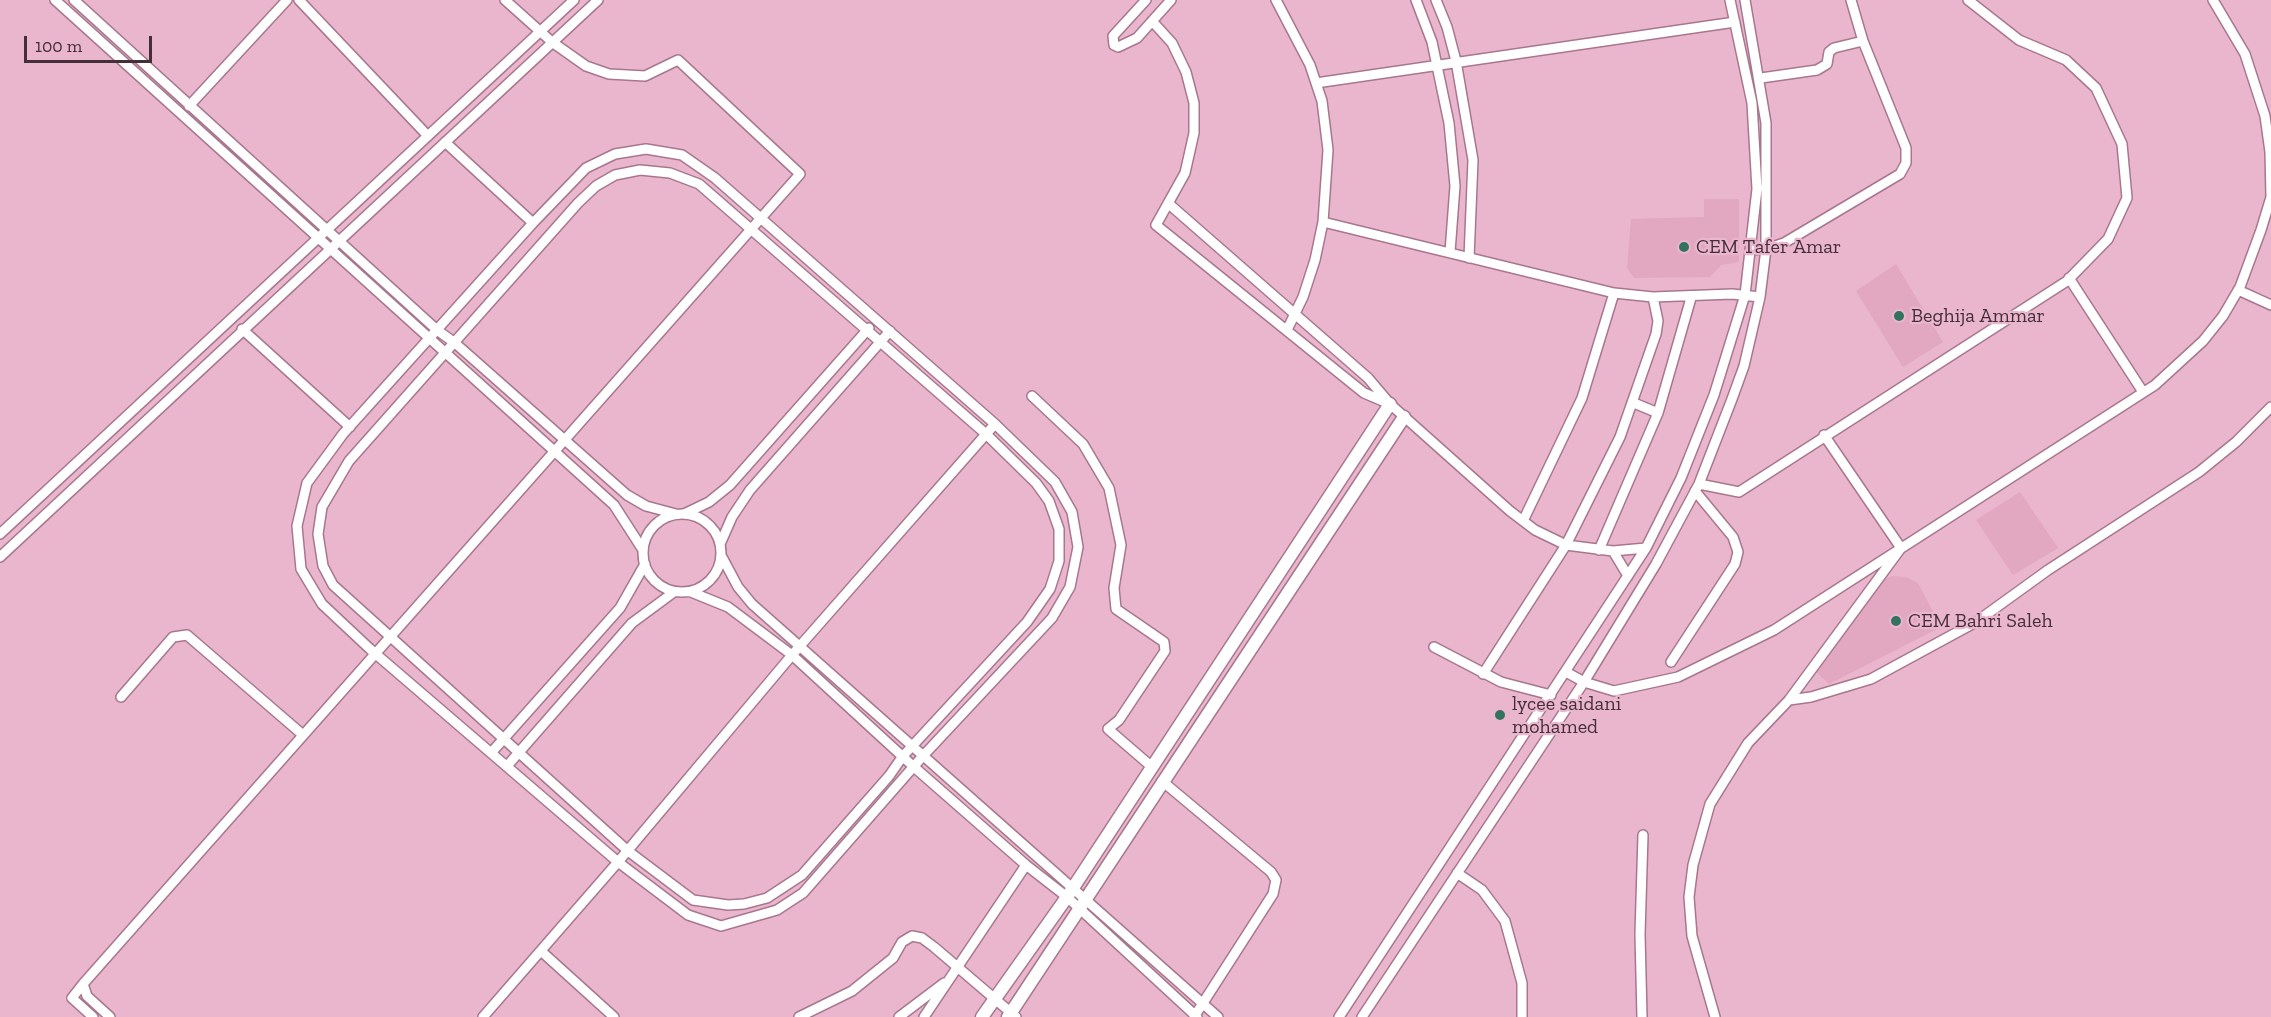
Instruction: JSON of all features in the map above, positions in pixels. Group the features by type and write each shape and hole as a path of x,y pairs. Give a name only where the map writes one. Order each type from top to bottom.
{"street":[{"path":"55,0 614,505 643,550 645,564 659,585 674,592 691,592 728,607 792,655 914,767 1026,865 1070,892"},
{"path":"74,0 437,330 566,439 627,495 646,506 703,519 711,525 721,542 722,557 745,596 1082,903 1196,1016 1273,894 1276,880 1270,872 1162,781"},
{"path":"189,106 287,0"},
{"path":"299,0 428,136"},
{"path":"93,1017 72,998 83,984 800,174 678,60 645,76 609,74 586,66 552,42 505,0"},
{"path":"0,534 574,0"},
{"path":"0,557 242,329 339,242 598,0"},
{"path":"1146,0 1113,36 1114,45 1118,47 1128,45 1171,0"},
{"path":"1276,0 1310,65 1322,101 1328,150 1323,222 1315,260 1296,315 1287,330"},
{"path":"1416,0 1438,64 1449,123 1455,186 1450,252"},
{"path":"1436,0 1447,27 1456,61 1473,160 1469,258"},
{"path":"1339,1017 1646,548 1681,478 1714,395 1745,295 1757,189 1749,83 1730,0"},
{"path":"1362,1017 1584,682 1656,564 1697,487 1744,366 1760,297 1766,249 1766,123 1761,78 1745,0"},
{"path":"1751,250 1766,249 1784,243 1900,174 1906,163 1906,147 1863,41 1851,0"},
{"path":"1697,487 1739,492 2069,278 2108,239 2127,198 2122,144 2096,88 2066,60 2019,40 1968,0"},
{"path":"1566,672 1584,682 1614,691 1678,677 1774,630 2143,392 2182,363 2204,341 2223,316 2238,290 2271,197 2270,152 2265,116 2245,54 2213,0"},
{"path":"1152,21 1172,43 1186,72 1194,103 1194,133 1185,173 1156,225 1364,393 1390,404"},
{"path":"1316,84 1456,61 1735,22"},
{"path":"1761,78 1817,70 1827,63 1829,52 1834,48 1863,41"},
{"path":"445,142 533,223"},
{"path":"646,149 682,155 716,178 761,218 995,424 1055,482 1072,512 1078,547 1070,587 1052,618 922,757 803,893 777,910 750,920 721,926 688,915 618,862 322,604 301,569 297,526 307,483 350,427 533,223 586,168 615,154 646,149"},
{"path":"640,170 670,173 699,184 751,230 986,434 1036,483 1049,501 1059,529 1059,561 1050,589 1027,622 903,756 890,776 802,875 767,898 728,905 693,900 628,850 333,585 323,566 318,534 322,507 349,461 578,203 596,186 615,175 640,170"},
{"path":"1169,204 1368,378 1390,404 1523,522 1566,545 1613,551 1646,548"},
{"path":"1323,222 1614,293 1653,297 1745,295 1760,297"},
{"path":"2069,278 2143,392"},
{"path":"2238,290 2271,305"},
{"path":"1523,522 1582,398 1614,293"},
{"path":"1483,674 1566,545 1620,437 1634,402 1657,328 1653,297"},
{"path":"1599,550 1658,413 1690,297"},
{"path":"643,550 650,531 657,523 709,502 730,485 876,319"},
{"path":"242,329 350,427"},
{"path":"721,542 737,507 750,490 890,331"},
{"path":"1032,396 1083,444 1109,488 1121,545 1113,588 1116,609 1164,642 1165,651 1119,720 1108,729 1152,767"},
{"path":"1634,402 1658,413"},
{"path":"982,1017 1070,892 1390,404"},
{"path":"1789,700 1811,697 1871,679 1976,622 2048,570 2199,472 2236,442 2271,407"},
{"path":"799,1017 852,991 893,958 902,942 912,936 922,938 994,997 1012,1016 1082,903 1404,417"},
{"path":"483,1017 618,862 792,655 995,424"},
{"path":"1824,435 1901,548"},
{"path":"1671,662 1735,564 1738,552 1733,537 1697,487"},
{"path":"1715,1017 1692,936 1689,897 1698,844 1710,804 1748,743 1789,700 1901,548"},
{"path":"1613,551 1628,576"},
{"path":"691,592 712,580 722,557"},
{"path":"491,753 620,608 645,564"},
{"path":"507,766 632,623 674,592"},
{"path":"121,697 173,637 187,635 303,735"},
{"path":"1434,647 1501,682 1551,695"},
{"path":"1642,1017 1640,934 1643,836"},
{"path":"924,1017 1026,865"},
{"path":"1457,873 1482,890 1505,921 1522,983 1522,1017"},
{"path":"1082,903 1218,1017"},
{"path":"541,951 614,1017"},
{"path":"899,1017 950,978"},
{"path":"83,984 87,996 110,1017"}],"shaded area":[{"name":"CEM Tafer Amar","path":"1704,199 1739,199 1739,262 1721,265 1710,277 1634,278 1627,268 1631,219 1704,217"},
{"name":"Beghija Ammar","path":"1896,264 1943,342 1903,367 1856,291"},
{"path":"2020,492 2058,548 2013,575 1976,520"},
{"path":"1892,576 1906,577 1918,583 1941,627 1829,684 1812,668 1879,582"}],"place":[{"name":"CEM Tafer Amar","path":"1684,247"},
{"name":"Beghija Ammar","path":"1899,316"},
{"name":"CEM Bahri Saleh","path":"1896,621"},
{"name":"lycee saidani mohamed","path":"1500,715"}]}
